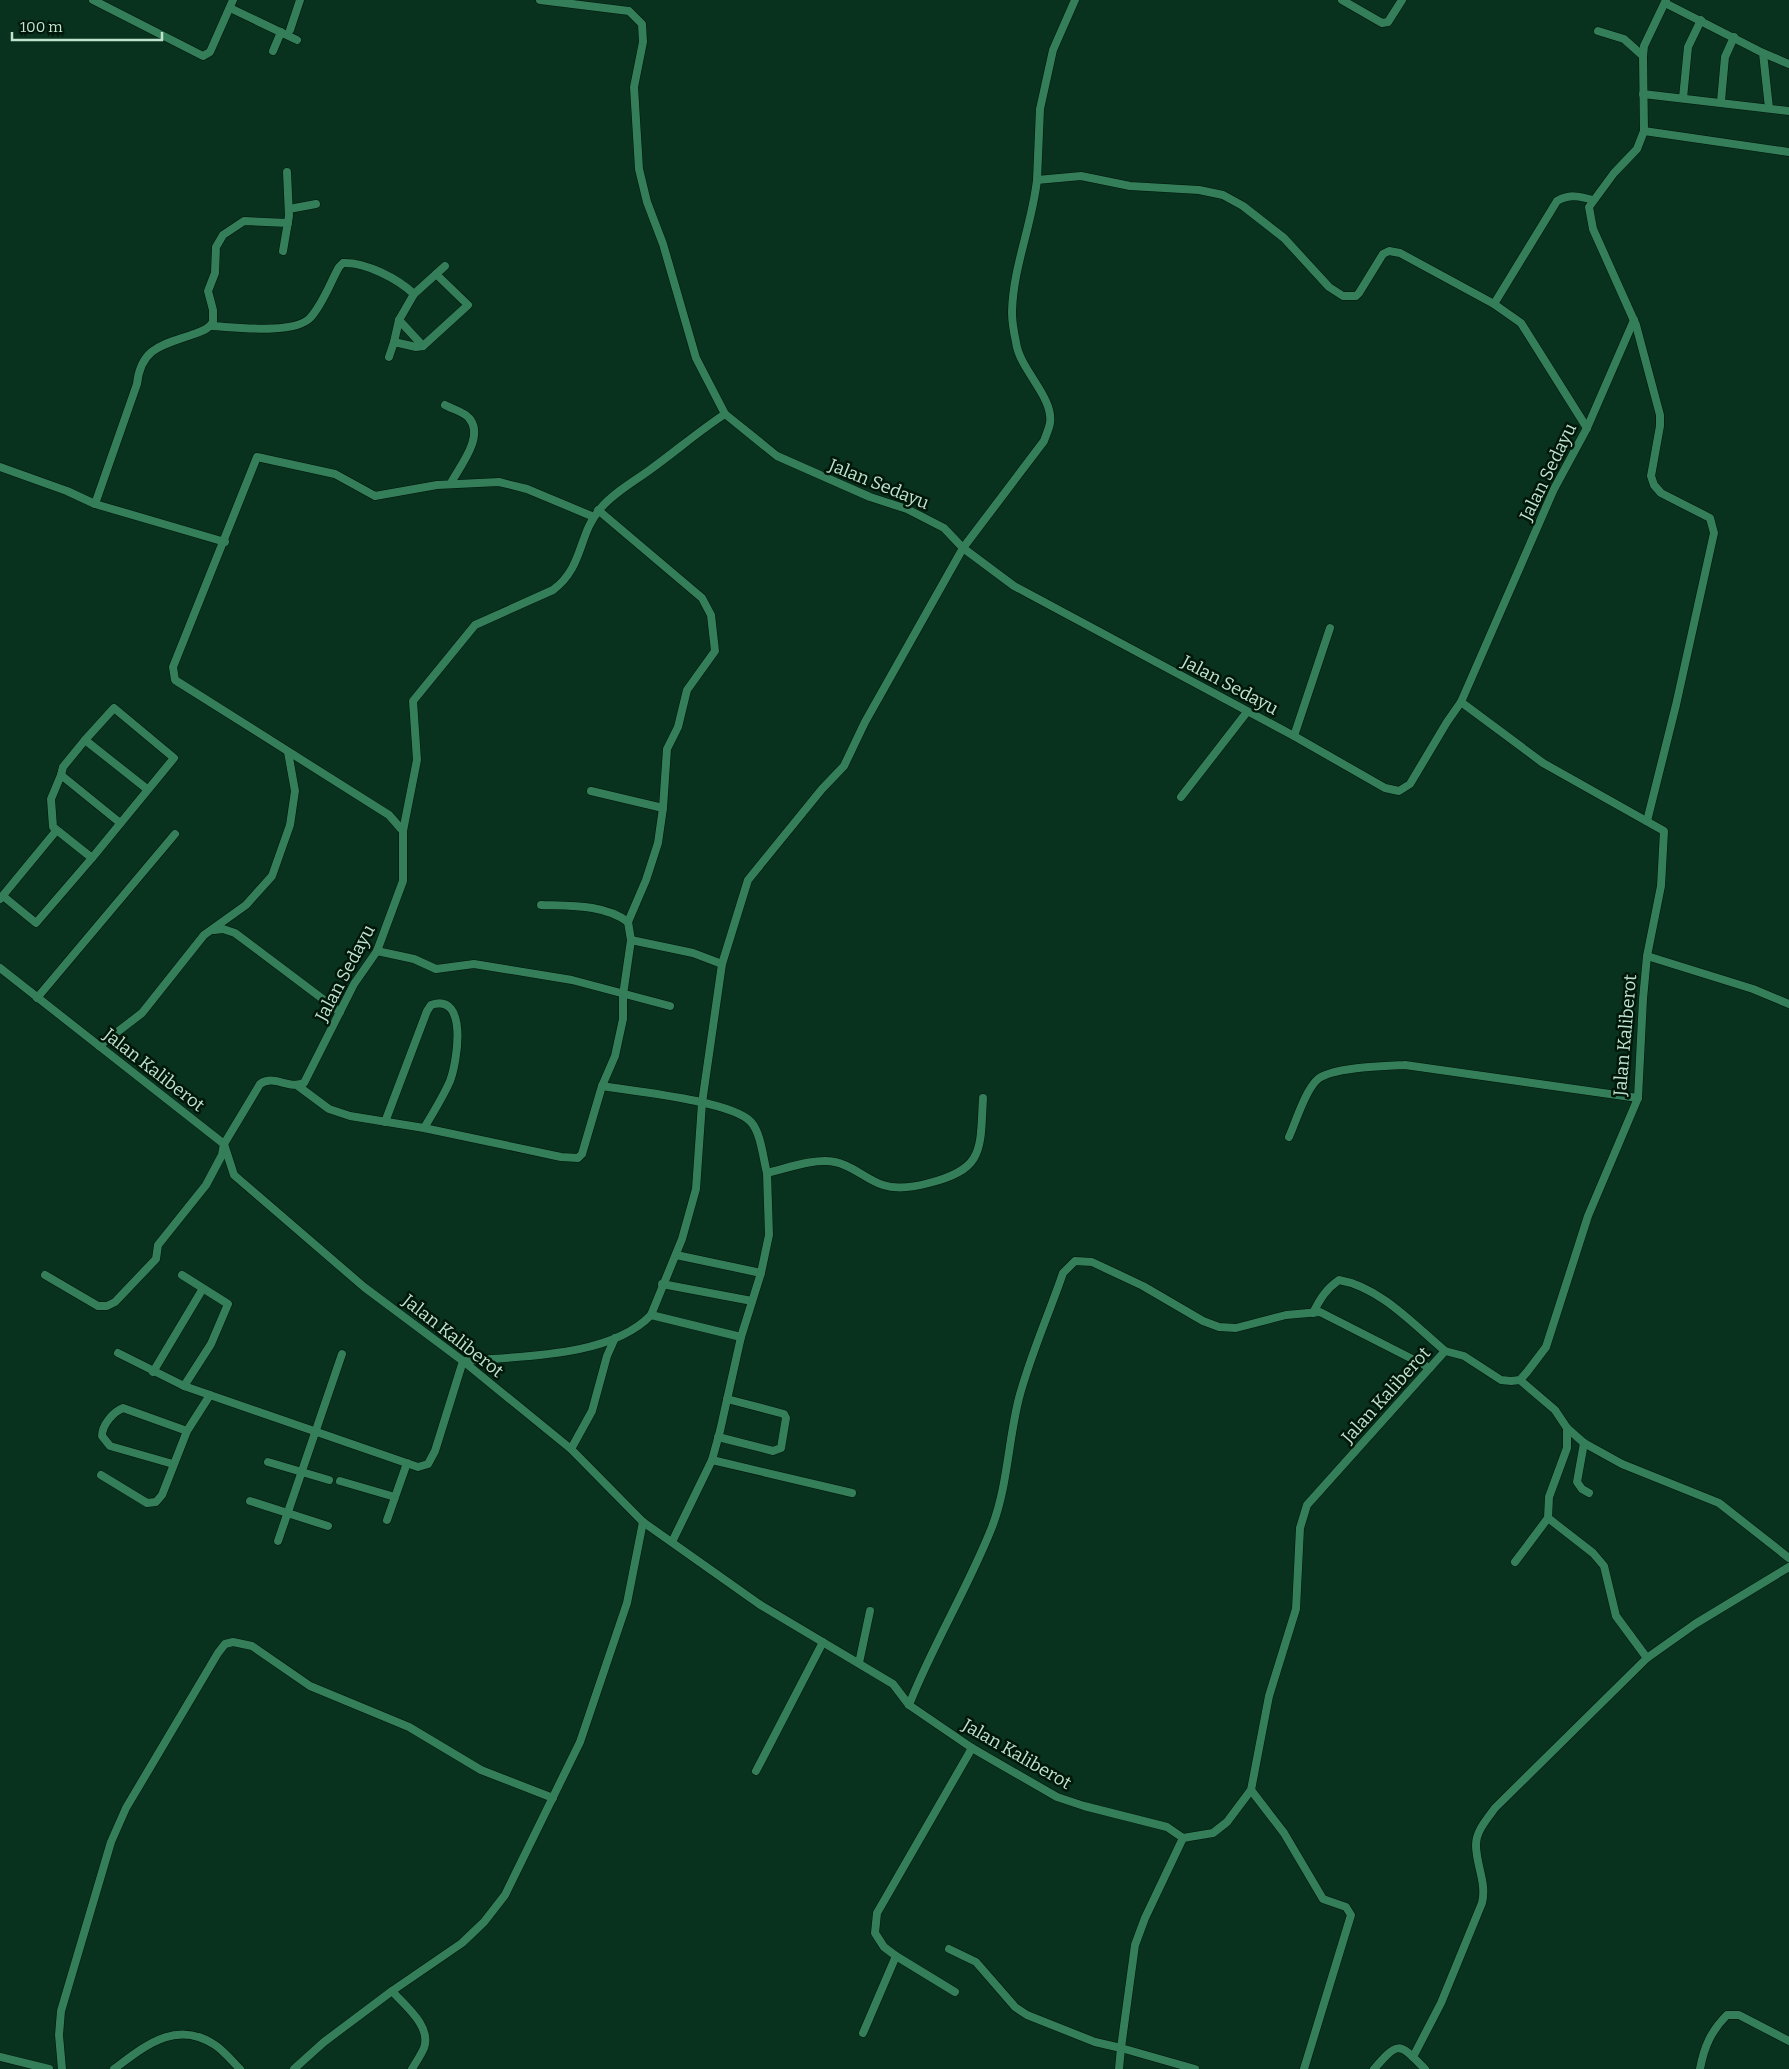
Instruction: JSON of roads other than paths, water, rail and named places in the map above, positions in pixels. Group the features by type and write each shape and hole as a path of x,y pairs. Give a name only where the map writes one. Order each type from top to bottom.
{"street":[{"path":"93,0 201,56 206,56 210,52 233,0"},
{"path":"290,30 300,0"},
{"path":"540,0 629,11 642,24 643,42 634,87 639,169 647,202 663,244 696,358 725,414 687,440 675,452 596,514"},
{"path":"589,7 594,0"},
{"path":"118,1353 184,1386 407,1463 425,1466 431,1458 463,1362 572,1351 615,1338 644,1322 650,1315 676,1255 696,1189 702,1103 722,964 748,880 822,789 844,766 865,722 963,548 1044,441 1050,421 1047,402 1030,376 1016,346 1012,313 1019,260 1034,210 1040,108 1053,50 1075,0"},
{"path":"1342,0 1382,23 1388,22 1402,0"},
{"path":"1647,821 1676,705 1714,533 1710,518 1661,493 1652,481 1651,476 1661,420 1634,320 1593,229 1589,207 1637,149 1644,131 1644,46 1665,1 1763,53 1789,64"},
{"path":"230,8 296,40"},
{"path":"1683,98 1688,48 1701,20"},
{"path":"1598,31 1624,39 1643,56"},
{"path":"274,51 281,32"},
{"path":"1721,102 1725,57 1734,37"},
{"path":"1763,53 1769,108"},
{"path":"1643,94 1789,111"},
{"path":"1644,131 1789,152"},
{"path":"283,251 289,209 287,172"},
{"path":"1037,180 1081,176 1130,186 1212,192 1243,206 1262,219 1284,238 1329,287 1343,296 1356,296 1383,254 1389,251 1400,253 1494,304 1521,323 1587,428"},
{"path":"1494,304 1557,202 1565,197 1575,195 1593,200"},
{"path":"289,209 316,204"},
{"path":"211,326 214,316 208,291 215,273 218,240 235,225 244,221 288,223"},
{"path":"95,504 137,384 139,367 146,356 157,347 211,326 273,328 301,323 307,320 316,309 343,263 396,278 414,294"},
{"path":"389,357 399,320 414,294 445,266"},
{"path":"394,342 416,348 423,346 468,305 436,274"},
{"path":"399,320 423,346"},
{"name":"Jalan Sedayu","path":"725,414 783,460 870,497 907,509 944,528 963,548 1014,586 1294,736 1385,788 1399,791 1410,784 1461,702 1554,489 1587,428 1634,320"},
{"path":"445,405 468,417 475,431 474,440 452,483"},
{"path":"45,1275 98,1306 108,1306 116,1302 156,1259 158,1245 206,1185 222,1155 224,1144 260,1084 270,1080 290,1086 298,1086 339,1113 424,1128 561,1157 578,1158 582,1154 602,1086 615,1056 623,1019 623,995 631,940 628,922 646,880 658,843 664,808 668,749 678,727 687,690 715,651 708,607 695,591 596,514 527,489 499,482 452,483 375,496 335,474 292,467 258,457 173,667 172,674 175,680 389,815 403,831"},
{"path":"0,467 68,491 95,504 224,542"},
{"name":"Jalan Sedayu","path":"298,1086 304,1083 354,984 377,951 403,881 403,831 417,760 413,701 475,625 553,590 563,583 570,574 596,514"},
{"path":"1294,736 1330,628"},
{"name":"Jalan Kaliberot","path":"0,968 224,1144 234,1175 364,1287 463,1362 571,1449 643,1522 759,1604 893,1684 909,1705 972,1748 989,1756 1056,1797 1167,1827 1183,1838 1213,1833 1228,1822 1251,1790 1269,1696 1296,1610 1302,1516 1307,1506 1445,1351 1464,1356 1500,1380 1520,1380 1543,1353 1588,1216 1638,1098 1647,956 1661,886 1664,831 1543,763 1461,702"},
{"path":"56,831 1,898 36,923 92,858 119,822 174,758 114,708 63,767 51,802 52,824 56,831 92,858"},
{"path":"1181,797 1247,712"},
{"path":"85,740 147,789"},
{"path":"99,1046 142,1013 204,935 246,905 272,876 282,854 290,825 295,791 288,752"},
{"path":"61,775 119,822"},
{"path":"591,791 664,808"},
{"path":"37,998 175,834"},
{"path":"541,905 595,908 620,916 628,922"},
{"path":"213,930 223,929 236,933 340,1012"},
{"path":"631,940 693,953 722,964"},
{"path":"377,951 414,959 436,969 474,964 572,980 670,1006"},
{"path":"1647,956 1753,989 1789,1004"},
{"path":"385,1122 427,1010 430,1005 435,1004 451,1008 456,1014 456,1056 450,1080 424,1128"},
{"path":"1289,1137 1311,1087 1319,1078 1331,1072 1366,1066 1405,1065 1638,1098"},
{"path":"602,1086 702,1103 729,1110 749,1120 755,1130 767,1172 769,1232 761,1273 741,1337 712,1460 672,1542"},
{"path":"767,1172 818,1162 835,1162 882,1185 892,1187 912,1187 958,1175 973,1161 980,1144 983,1098"},
{"path":"676,1255 761,1273"},
{"path":"909,1705 920,1676 964,1590 992,1527 1005,1489 1019,1398 1063,1273 1075,1261 1092,1262 1143,1286 1203,1321 1220,1327 1244,1327 1286,1315 1320,1312 1430,1368"},
{"path":"182,1275 202,1290 228,1304 211,1344 184,1386"},
{"path":"1312,1313 1324,1293 1339,1280 1355,1283 1386,1301 1445,1351"},
{"path":"662,1284 752,1302"},
{"path":"153,1372 202,1290"},
{"path":"650,1315 741,1337"},
{"path":"571,1449 592,1411 607,1356 615,1338"},
{"path":"278,1540 342,1354"},
{"path":"1520,1380 1555,1410 1567,1428 1584,1443 1622,1464 1719,1503 1789,1558"},
{"path":"101,1475 142,1500 151,1503 156,1502 162,1495 187,1431 210,1395"},
{"path":"718,1437 773,1451 781,1448 786,1418 784,1414 727,1399"},
{"path":"173,1464 110,1446 102,1436 104,1426 116,1411 122,1408 187,1431"},
{"path":"1515,1562 1548,1518 1549,1497 1567,1448 1567,1428"},
{"path":"1584,1443 1577,1482 1582,1489 1589,1492"},
{"path":"712,1460 852,1493"},
{"path":"268,1462 329,1480"},
{"path":"387,1520 407,1463"},
{"path":"340,1481 395,1498"},
{"path":"250,1501 328,1526"},
{"path":"1548,1518 1593,1553 1604,1566 1613,1610 1647,1658"},
{"path":"294,2069 324,2042 392,1991 462,1944 484,1922 505,1895 580,1742 627,1603 643,1522"},
{"path":"1413,2057 1441,2003 1482,1903 1484,1894 1476,1846 1484,1822 1495,1808 1647,1658 1695,1624 1789,1567"},
{"path":"859,1663 870,1611"},
{"path":"62,2069 59,2035 61,2011 112,1842 126,1808 218,1653 226,1644 233,1642 252,1646 310,1686 409,1727 482,1770 553,1798"},
{"path":"756,1771 823,1642"},
{"path":"955,1992 896,1956 884,1947 875,1933 877,1913 972,1748"},
{"path":"1251,1790 1284,1833 1323,1898 1346,1907 1351,1915 1304,2069"},
{"path":"1119,2069 1135,1945 1149,1909 1183,1838"},
{"path":"949,1949 976,1962 1015,2007 1027,2015 1095,2042 1195,2069"},
{"path":"863,2033 896,1956"},
{"path":"392,1991 422,2027 425,2035 424,2048 412,2069"},
{"path":"1700,2069 1703,2049 1714,2028 1727,2015 1739,2015 1789,2042"},
{"path":"114,2069 150,2042 182,2033 200,2036 216,2045 240,2069"},
{"path":"1374,2069 1391,2049 1398,2047 1406,2049 1425,2069"},
{"path":"0,2057 49,2069"}]}
